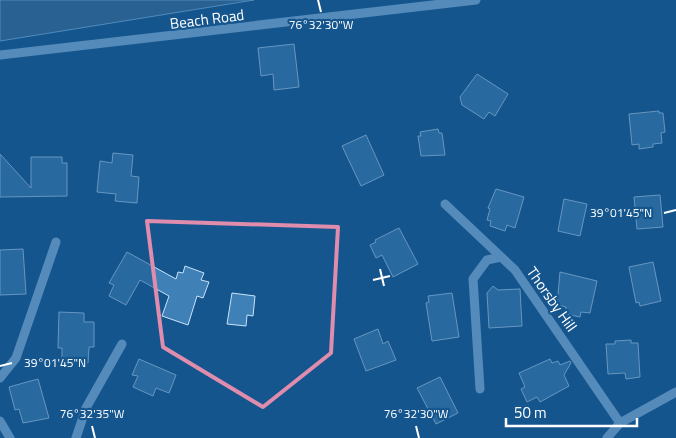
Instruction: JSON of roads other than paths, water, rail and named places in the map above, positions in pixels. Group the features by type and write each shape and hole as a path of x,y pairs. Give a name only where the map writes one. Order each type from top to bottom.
{"street":[{"name":"Beach Road","path":"0,55 476,0"},
{"name":"Thorsby Hill","path":"445,204 515,270 620,423"},
{"path":"0,378 16,358 56,242"},
{"path":"480,389 473,280 487,260 501,257"},
{"path":"76,438 86,408 122,344"},
{"path":"607,438 620,423 676,392"},
{"path":"0,421 10,438"}],"water":[{"path":"0,0 254,0 0,41"}]}
